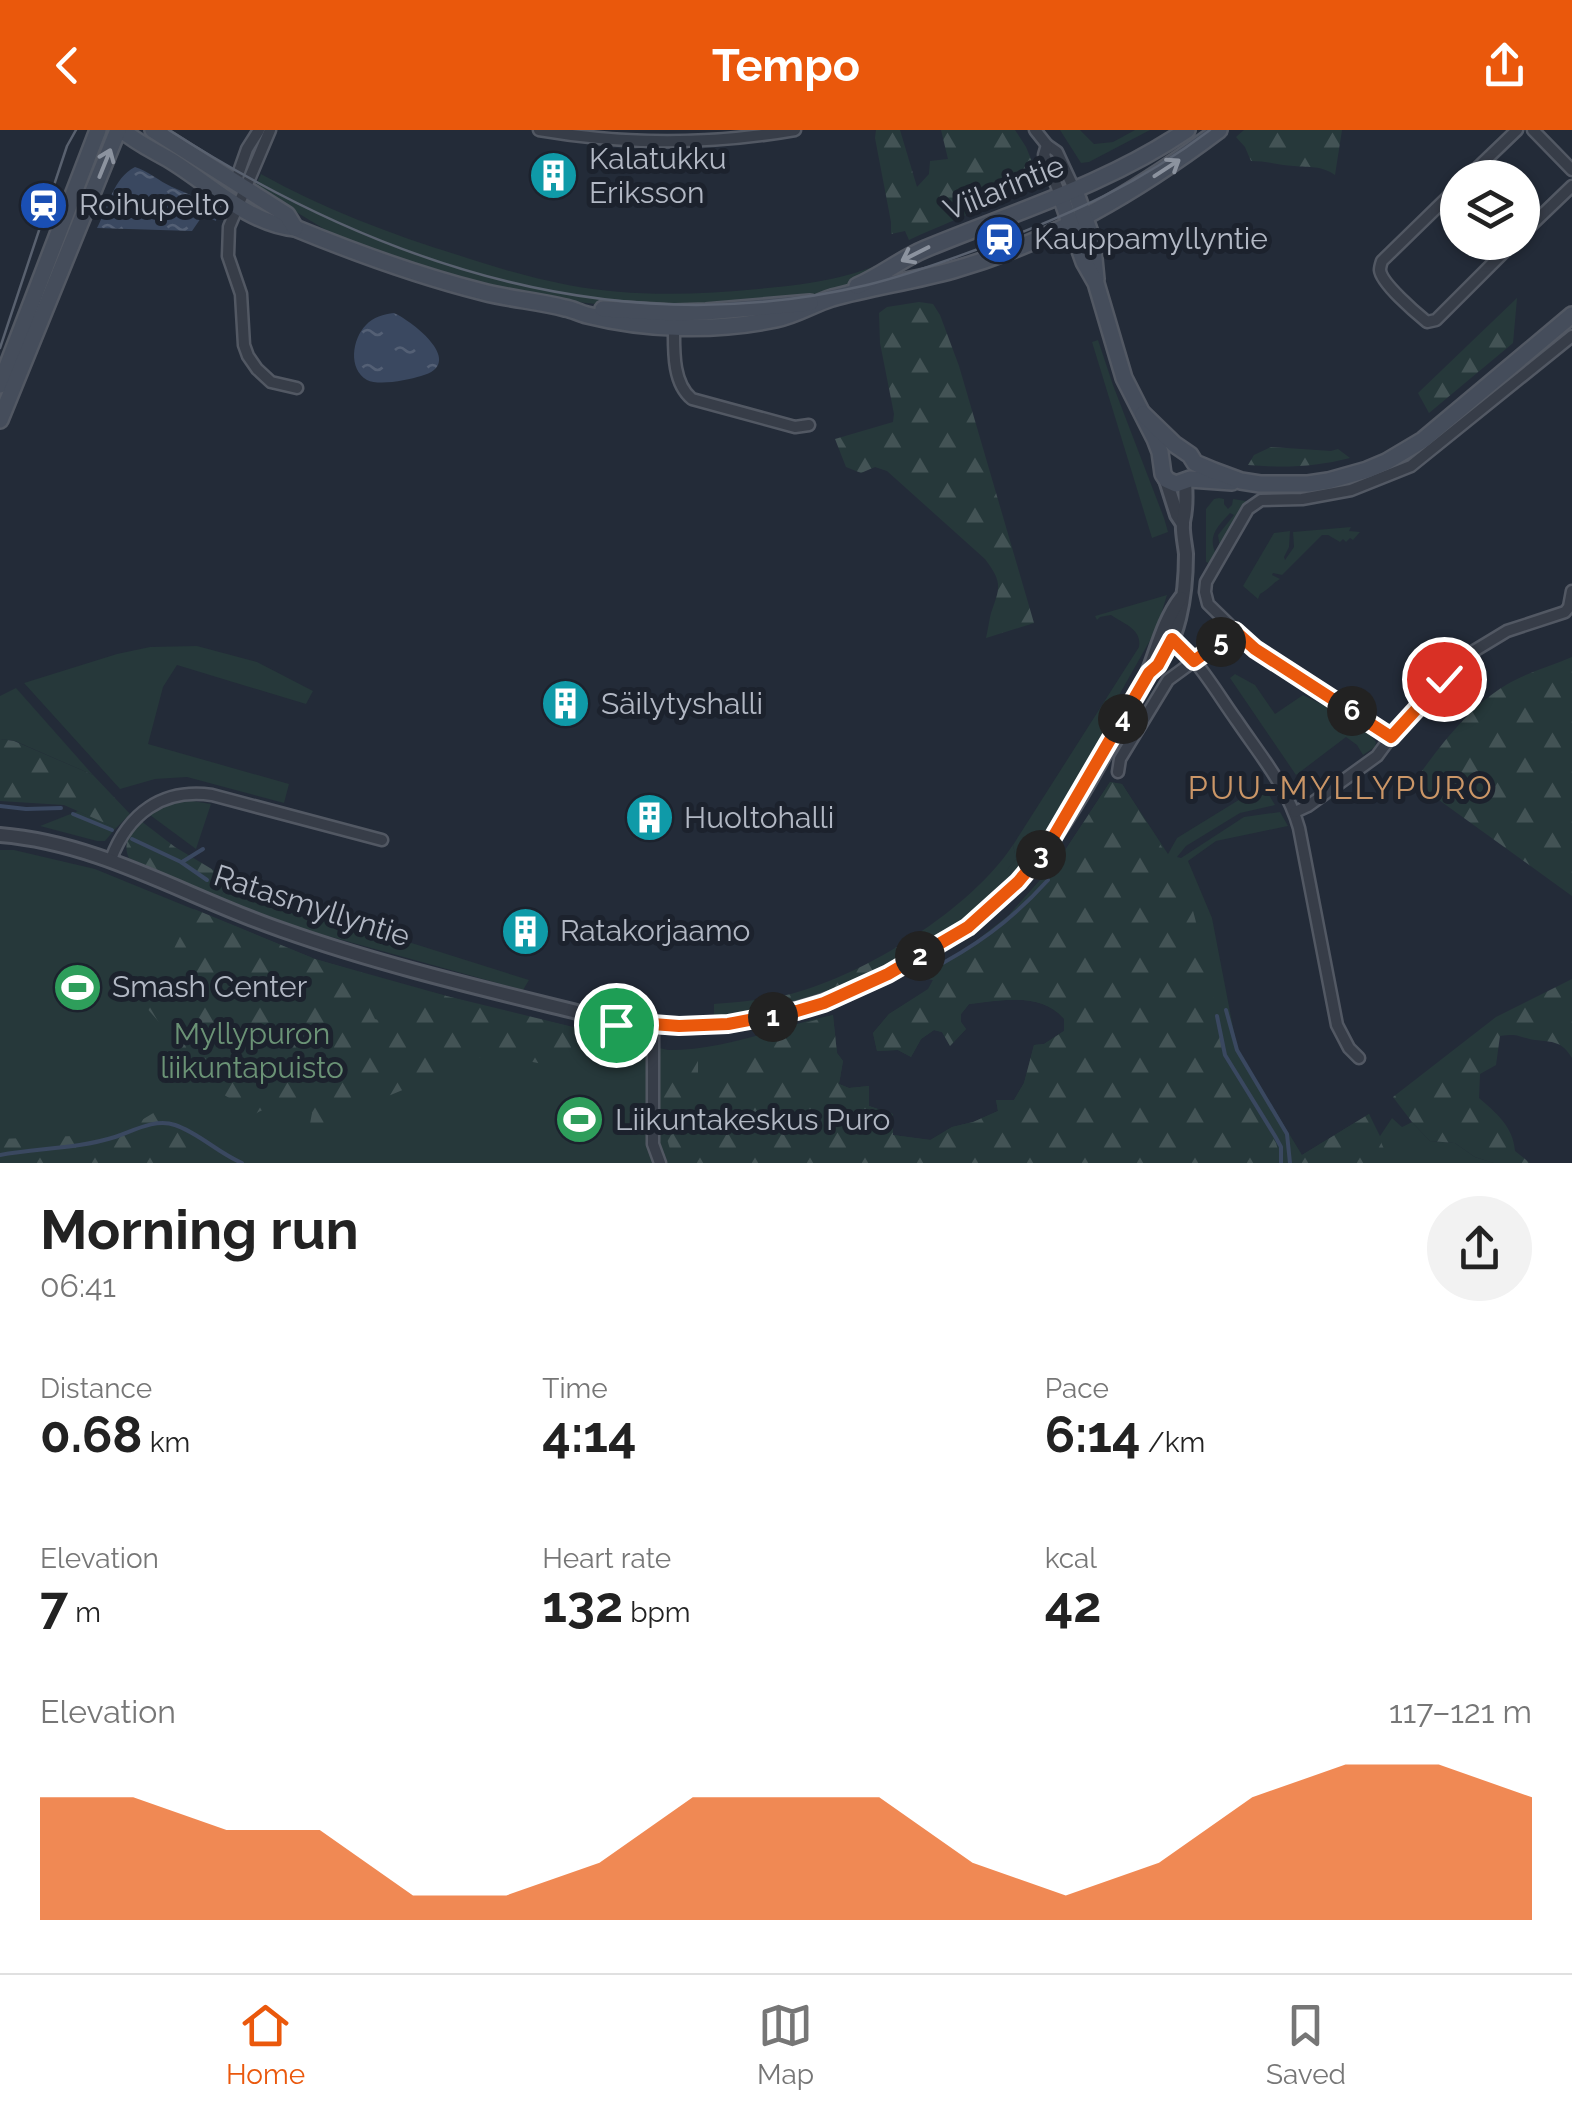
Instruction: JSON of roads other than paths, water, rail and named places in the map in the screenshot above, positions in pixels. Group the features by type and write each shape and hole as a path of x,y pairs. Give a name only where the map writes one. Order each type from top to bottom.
{"main road":[{"path":"0,385 98,130"},
{"path":"0,420 120,130"},
{"name":"Viilarintie","path":"120,130 237,205 282,227 295,228 454,284 626,322 744,324 774,320 841,296 957,269 1078,222 1219,130"},
{"name":"Viilarintie","path":"153,130 287,215 295,228"},
{"name":"Viilarintie","path":"841,296 921,251 1068,194 1186,130"},
{"path":"1068,194 1078,222 1084,262 1096,282 1124,378 1160,452 1163,471 1175,484 1189,469"},
{"path":"1143,414 1189,469 1224,483 1241,480 1308,484 1347,476 1386,462 1439,428 1572,315"}],"street":[{"path":"259,130 243,157 237,205 227,240 228,256 242,294 244,345 256,369 271,382 297,388"},
{"path":"240,185 270,130"},
{"path":"539,130 663,142 737,139 795,130"},
{"path":"1036,130 1046,145 1057,152 1068,194"},
{"path":"1485,160 1516,130"},
{"path":"1532,130 1572,170"},
{"path":"1540,217 1572,186"},
{"path":"1440,205 1380,268 1384,280 1420,316 1427,322 1436,320 1496,260"},
{"path":"674,320 678,376 682,390 692,398 795,427 809,426"},
{"path":"1391,737 1255,649 1208,604 1205,586 1254,504 1333,494 1370,484 1411,466 1572,336"},
{"path":"1163,471 1164,458 1171,452 1189,469"},
{"name":"Ratasmyllyntie","path":"1183,524 1189,469"},
{"name":"Ratasmyllyntie","path":"0,836 67,846 111,860 284,931 513,996 610,1018 618,1015 646,1024 728,1024 824,1003 888,974 968,927 1018,882 1048,846 1182,610 1186,554 1183,524 1163,471"},
{"path":"1294,812 1377,756 1469,654 1507,632 1565,612 1572,592"},
{"path":"1118,772 1120,759 1168,680 1235,631"},
{"path":"1168,636 1194,661 1286,793 1294,812 1337,1025 1359,1058"},
{"path":"111,860 120,837 135,819 162,800 189,794 212,795 382,840"},
{"path":"646,1024 653,1144 660,1163"}],"water":[{"path":"135,167 217,211 216,221 203,215 192,231 97,228 116,186"},
{"path":"394,313 432,343 439,362 434,370 415,378 372,382 357,369 354,354 358,338 372,320"}],"waterway":[{"path":"0,806 61,808"},
{"path":"73,814 112,830"},
{"path":"132,839 181,862 207,880"},
{"path":"182,862 203,849"},
{"path":"926,972 991,932 1048,880"},
{"path":"1226,1010 1237,1050 1287,1134 1290,1163"},
{"path":"1217,1016 1225,1055 1281,1147 1281,1163"},
{"path":"0,1155 86,1144 167,1123 242,1163"}],"tram line":[{"path":"0,348 67,146 76,130"},
{"path":"169,130 249,178 416,254 503,280 592,297 682,305 774,301 867,285 928,267 1104,196 1210,130"}],"place":[{"name":"Kalatukku Eriksson","path":"554,176"},
{"name":"Roihupelto","path":"44,205"},
{"name":"Kauppamyllyntie","path":"999,239"},
{"name":"Säilytyshalli","path":"566,704"},
{"name":"Huoltohalli","path":"649,818"},
{"name":"Ratakorjaamo","path":"525,931"},
{"name":"Smash Center","path":"77,987"},
{"name":"Liikuntakeskus Puro","path":"580,1120"}],"district":[{"name":"PUU-MYLLYPURO","path":"1341,788"}],"park label":[{"name":"Myllypuron liikuntapuisto","path":"252,1051"}]}
